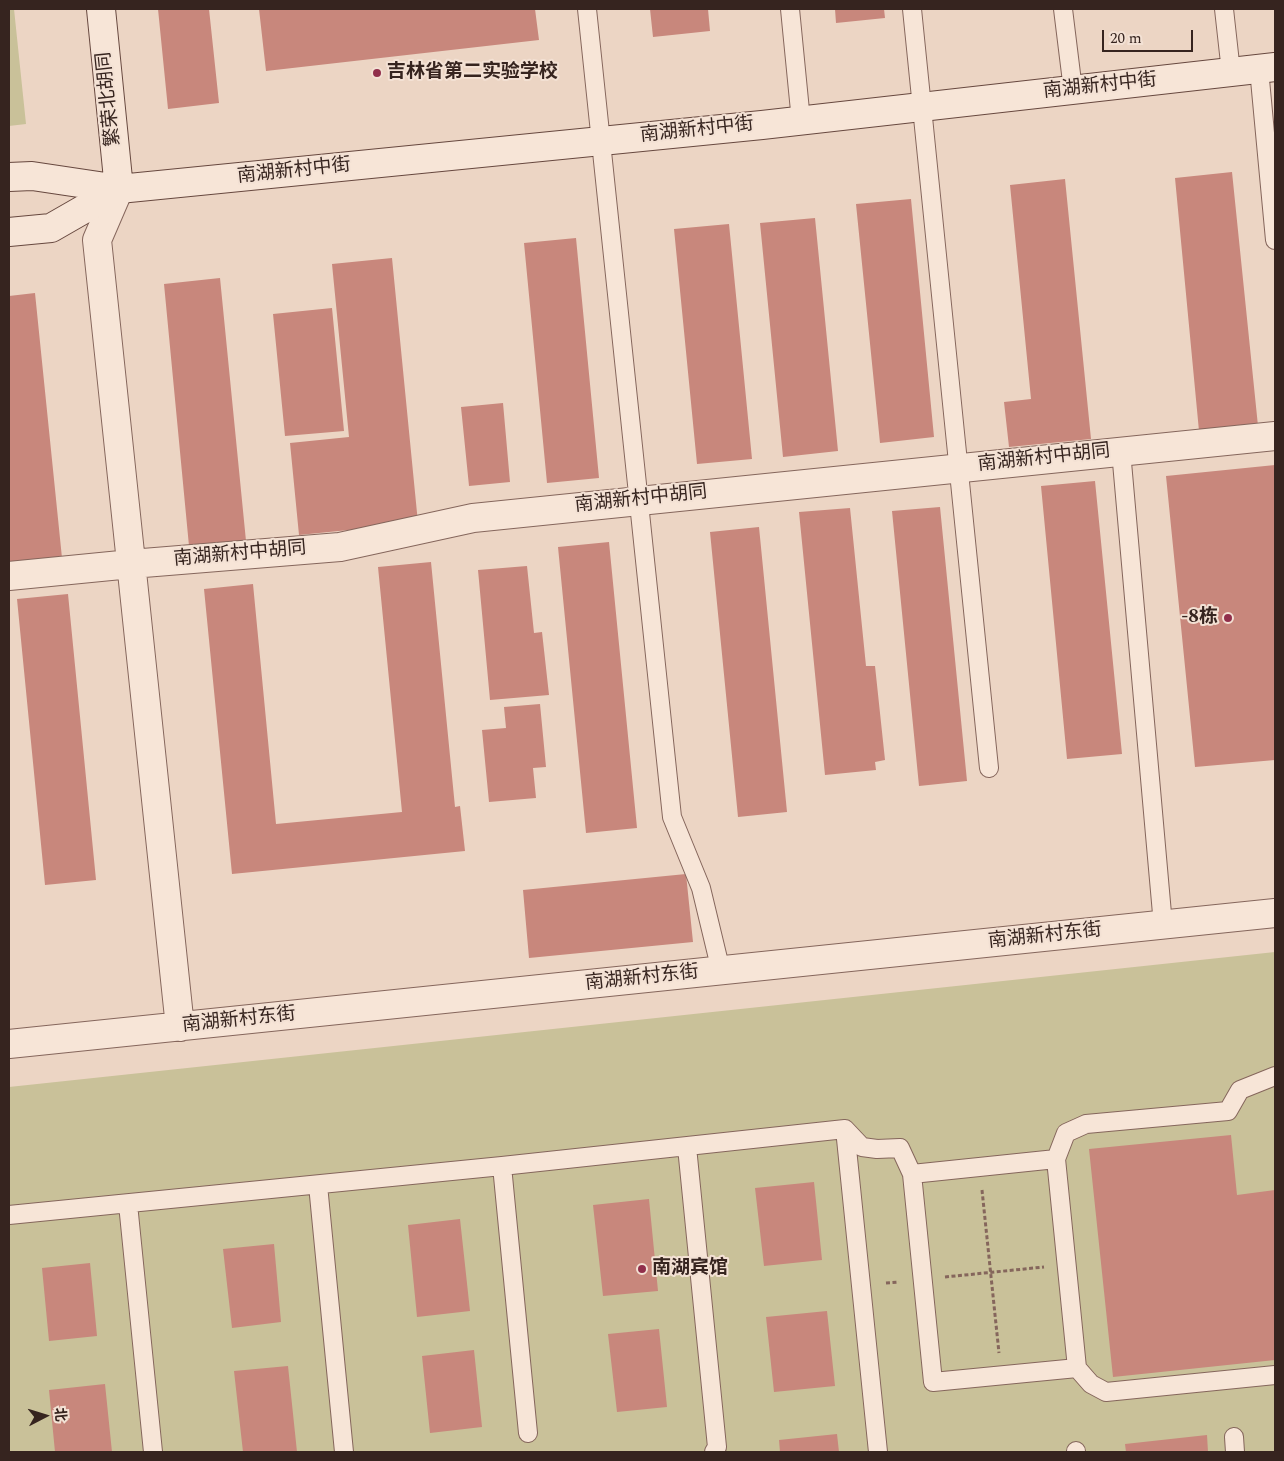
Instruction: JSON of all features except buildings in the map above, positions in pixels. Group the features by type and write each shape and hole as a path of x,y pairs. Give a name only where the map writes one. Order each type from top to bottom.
{"street":[{"name":"繁荣北胡同","path":"101,9 119,189"},
{"name":"南湖新村中街","path":"9,177 32,176 119,189 801,121 1267,68"},
{"name":"南湖新村中街","path":"9,232 52,228 119,189"},
{"path":"119,189 96,240 180,1027"},
{"name":"南湖新村中胡同","path":"9,576 340,547 473,518 1275,436"},
{"name":"南湖新村东街","path":"9,1044 1275,913"}],"lane":[{"path":"587,9 672,817 701,888 721,971"},
{"path":"790,9 801,121"},
{"path":"912,9 989,768"},
{"path":"1064,9 1073,90"},
{"path":"1224,9 1231,72"},
{"path":"1267,68 1275,240"},
{"path":"1121,451 1164,924"},
{"path":"1275,1076 1240,1090 1228,1111 1086,1124 1066,1132 1056,1159 1077,1368 1091,1384 1106,1392 1275,1375"},
{"path":"9,1215 845,1130"},
{"path":"845,1130 862,1147 877,1149 900,1148 912,1174 932,1382 1077,1368"},
{"path":"845,1130 878,1452"},
{"path":"687,1147 717,1447 714,1452"},
{"path":"912,1174 1056,1159"},
{"path":"502,1166 528,1433"},
{"path":"318,1185 344,1452"},
{"path":"128,1204 154,1452"}],"path":[{"path":"980,1167 1001,1375"},
{"path":"861,1286 1067,1265"}],"shaded area":[{"path":"9,9 14,9 26,124 9,126"},
{"name":"南湖宾馆","path":"1275,952 1275,1452 9,1452 9,1087"}],"place":[{"name":"吉林省第二实验学校","path":"377,73"},
{"name":"-8栋","path":"1228,618"},
{"name":"南湖宾馆","path":"642,1269"}]}
